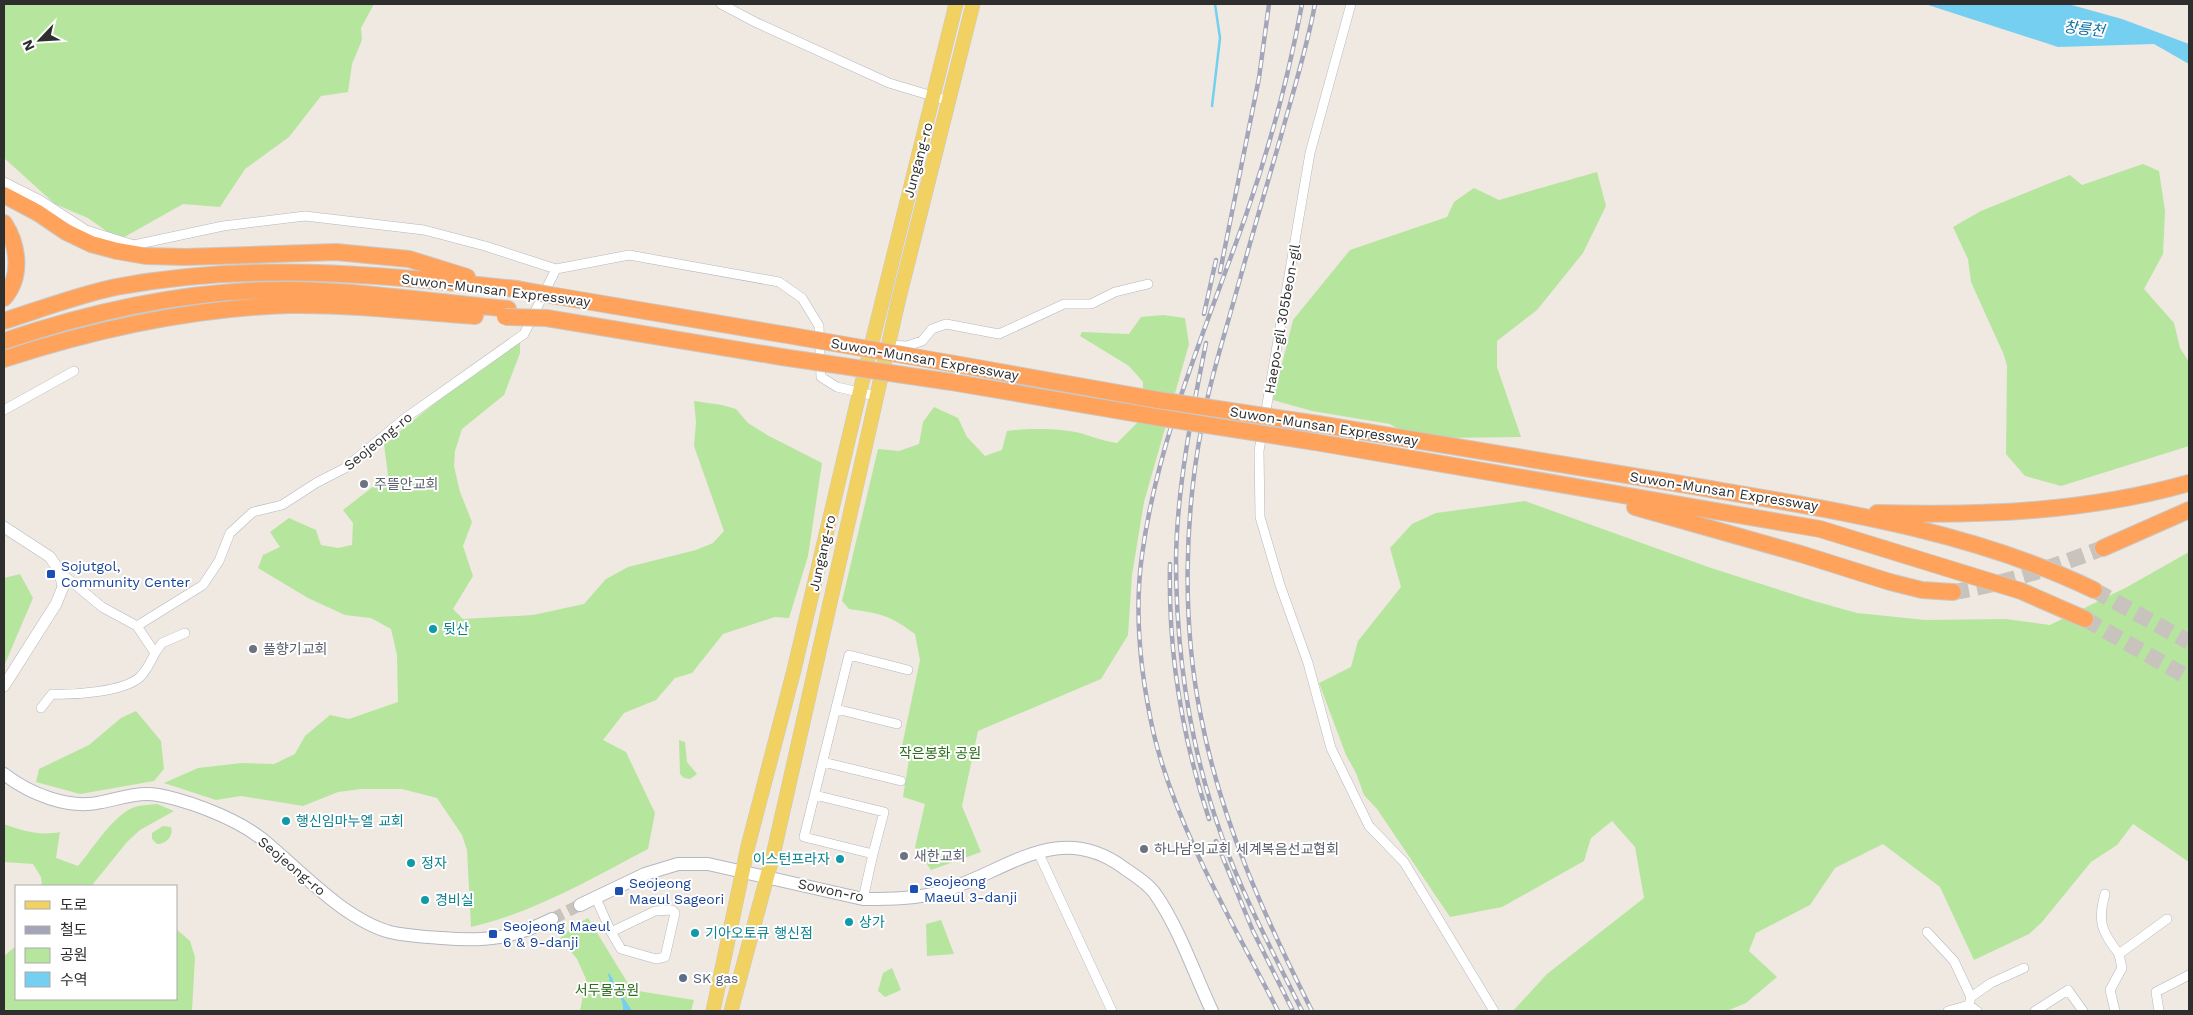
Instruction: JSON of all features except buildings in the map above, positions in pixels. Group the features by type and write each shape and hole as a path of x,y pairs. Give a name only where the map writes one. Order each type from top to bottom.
{"highway":[{"path":"4,195 38,213 66,232 92,244 146,256 185,257 336,252 373,255 409,259 498,287"},
{"path":"4,223 13,237 16,263 14,287 4,298"},
{"name":"Suwon-Munsan Expressway","path":"4,322 60,302 115,288 229,272 360,273 517,289 787,334 1158,400 1318,424 1846,512 2006,553 2054,571 2094,590"},
{"name":"Suwon-Munsan Expressway","path":"4,341 66,320 169,298 228,292 296,290 408,297 950,382 1315,442 1820,529 2020,591 2085,620"},
{"path":"4,359 62,340 134,324 207,311 290,305 507,313"},
{"name":"Suwon-Munsan Expressway","path":"1846,512 1950,515 2050,510 2156,493 2189,483"},
{"name":"Suwon-Munsan Expressway","path":"1556,485 1801,554 1890,582 1922,590 1953,592"},
{"path":"2102,548 2189,510"}],"main road":[{"name":"Jungang-ro","path":"713,1011 743,872 794,670 859,392 956,4"},
{"name":"Jungang-ro","path":"731,1011 761,905 766,876 774,851 888,345 974,4"},
{"name":"Seojeong-ro","path":"4,774 19,786 50,798 78,804 101,803 125,796 148,794 206,809 261,838 318,889 360,918 389,932 418,936 487,940 530,930 552,919"},
{"name":"Sowon-ro","path":"743,872 863,899 888,899 942,892 1038,852 1059,848 1090,849 1112,859 1155,893 1170,920 1212,1011"},
{"path":"580,905 595,896 644,874 678,864 708,864 743,872"}],"street":[{"path":"721,4 755,22 889,83 949,101"},
{"name":"Haepo-gil 305beon-gil","path":"1351,4 1310,153 1259,452 1260,517 1280,585 1308,662 1332,748 1369,826 1404,862 1494,1011"},
{"path":"4,182 40,200 86,230 134,245 223,226 305,216 424,230 485,246 556,269 629,255 779,282 802,298 819,326 821,377 837,387 876,396"},
{"name":"Seojeong-ro","path":"137,626 203,585 219,561 230,532 253,512 282,505 316,482 345,468 404,419 524,334 556,269"},
{"path":"888,345 907,346 922,341 932,329 946,324 999,334 1064,304 1091,304 1115,292 1148,284"},
{"path":"4,410 74,371"},
{"path":"4,526 50,557 60,572 102,607 137,626 154,653"},
{"path":"4,686 56,604 63,588 60,572"},
{"path":"41,708 52,694 68,695 116,688 139,678 162,643 185,633"},
{"path":"873,854 804,837 849,655 908,670"},
{"path":"836,709 897,724"},
{"path":"823,762 901,781"},
{"path":"815,795 884,812 863,899"},
{"path":"1038,852 1112,1011"},
{"path":"2105,894 2101,910 2104,934 2119,954 2122,968 2110,990 2115,1011"},
{"path":"595,896 611,932 621,949 648,958 661,959 665,957 675,913 672,910 655,911 611,932"},
{"path":"2119,954 2167,919"},
{"path":"1927,932 1954,960 1970,1001 1977,1011"},
{"path":"1948,1011 1970,1001 1991,983 2024,968"},
{"path":"2159,1011 2156,992 2189,976"},
{"path":"2035,1011 2068,990 2083,1011"}],"green space":[{"path":"4,4 374,4 361,28 362,40 352,64 348,92 321,96 289,137 245,169 220,207 183,204 119,240 88,218 55,204 4,158"},
{"path":"2143,164 2159,171 2165,211 2163,254 2144,289 2174,323 2180,348 2189,362 2189,446 2061,486 2025,476 2006,454 2007,366 2004,355 1971,282 1968,259 1953,227 1981,211 2070,175 2082,185"},
{"path":"1597,172 1606,206 1583,253 1537,310 1497,341 1497,367 1521,437 1441,438 1405,433 1390,424 1312,411 1273,400 1293,320 1350,250 1447,217 1454,202 1474,188 1499,200"},
{"name":"작은봉화 공원","path":"1163,315 1185,318 1189,344 1144,502 1132,575 1128,635 1101,679 978,731 962,806 981,852 931,870 915,847 925,804 903,797 909,759 902,746 920,660 915,634 884,616 849,609 842,601 878,449 899,451 919,444 923,422 934,407 958,418 967,437 985,456 1002,450 1007,431 1015,430 1063,430 1117,443 1142,418 1143,382 1129,366 1080,336 1082,332 1129,334 1141,317"},
{"path":"520,340 520,353 504,395 462,429 455,451 454,466 460,492 472,522 463,546 473,576 453,609 463,619 533,615 584,604 606,579 628,567 696,550 713,543 724,531 694,446 696,422 694,401 736,409 748,423 767,435 822,463 808,556 789,618 775,617 723,634 692,673 675,678 656,700 624,713 603,740 626,752 655,813 648,849 540,904 495,921 471,927 467,850 462,835 437,798 402,789 361,789 338,792 303,806 241,796 216,800 164,783 198,768 242,763 274,764 295,754 305,736 330,715 349,719 398,702 397,655 391,629 371,618 345,615 308,598 258,568 263,555 280,547 270,532 289,518 316,530 321,545 338,548 352,545 353,523 343,510 388,475 384,444 455,387"},
{"path":"1525,501 1711,568 1814,601 1857,613 1925,620 2005,619 2050,625 2127,587 2189,552 2189,862 2133,824 2117,845 2091,862 2042,922 2029,934 1974,960 1940,887 1883,844 1835,868 1810,905 1756,933 1749,951 1777,977 1746,1003 1727,1011 1513,1011 1547,974 1644,898 1635,847 1612,821 1591,838 1584,861 1502,907 1450,917 1377,809 1364,795 1356,773 1346,755 1319,683 1351,667 1358,641 1401,587 1390,548 1412,524 1436,513"},
{"path":"20,574 33,598 4,666 4,578"},
{"path":"136,711 161,741 164,769 154,781 80,794 36,782 39,769 89,745 121,718"},
{"path":"679,740 685,742 687,762 697,774 690,779 684,778 680,774"},
{"path":"157,804 174,811 140,830 127,842 93,885 42,885 41,877 33,864 4,862 4,824 32,832 60,832 56,858 78,866 112,823 129,810 138,806"},
{"path":"163,826 171,827 170,836 163,843 157,844 152,839 152,833"},
{"name":"서두물공원","path":"588,918 632,990 694,1000 691,1011 580,1011 586,979 577,959 560,938 575,925"},
{"path":"941,920 954,954 927,956 926,924"},
{"path":"178,931 190,941 195,957 192,1011 4,1011 4,956 15,947 15,1000 178,1000"},
{"path":"892,968 901,990 885,997 878,991 883,973"}],"water":[{"name":"창릉천","path":"1925,4 2068,4 2122,19 2189,44 2189,64 2154,44 2058,47"},
{"path":"608,973 632,1011 623,1011 623,1004 620,998 611,988"}],"waterway":[{"path":"1212,106 1220,38 1215,4"}],"tunnel":[{"path":"1953,592 2029,574 2103,548"},
{"path":"2094,590 2189,642"},
{"path":"2085,619 2189,678"},
{"path":"552,919 580,905"}],"railway":[{"path":"1220,272 1259,78 1269,4"},
{"path":"1278,1011 1208,876 1177,807 1164,771 1149,713 1142,668 1139,600 1142,555 1149,511 1160,468 1185,382 1263,163 1285,84 1302,4"},
{"path":"1312,1011 1261,905 1220,794 1201,717 1195,681 1188,608 1188,571 1192,497 1207,398 1300,70 1315,4"},
{"path":"1204,314 1216,260"},
{"path":"1206,343 1186,450 1177,532 1176,559 1179,630 1187,700 1201,769 1230,859 1249,903 1302,1011"},
{"path":"1170,564 1171,629 1174,661 1191,757 1209,819"},
{"path":"1216,841 1253,931 1293,1011"}],"place":[{"name":"주뜰안교회","path":"364,484"},
{"name":"Sojutgol, Community Center","path":"51,574"},
{"name":"뒷산","path":"433,629"},
{"name":"풀향기교회","path":"253,649"},
{"name":"행신임마누엘 교회","path":"286,821"},
{"name":"하나남의교회 세계복음선교협회","path":"1144,849"},
{"name":"새한교회","path":"904,856"},
{"name":"이스턴프라자","path":"840,859"},
{"name":"정자","path":"411,863"},
{"name":"Seojeong Maeul 3-danji","path":"914,889"},
{"name":"Seojeong Maeul Sageori","path":"619,891"},
{"name":"경비실","path":"425,900"},
{"name":"상가","path":"849,922"},
{"name":"기아오토큐 행신점","path":"695,933"},
{"name":"Seojeong Maeul 6 & 9-danji","path":"493,934"},
{"name":"SK gas","path":"683,978"}]}
